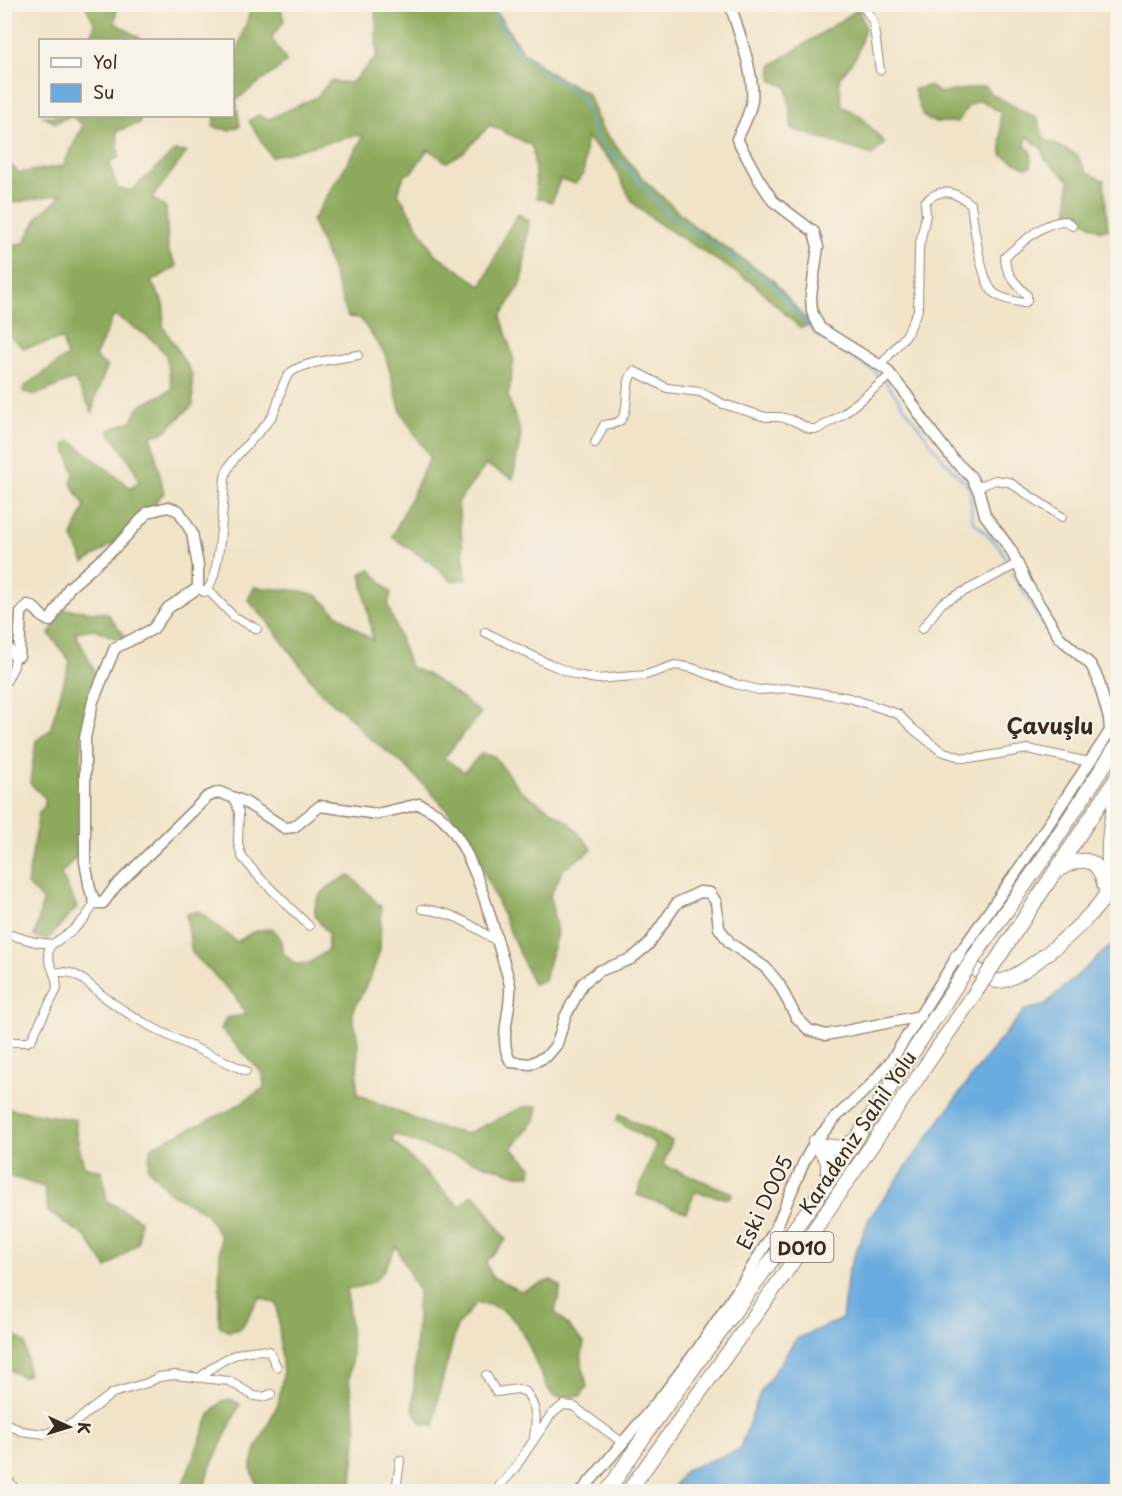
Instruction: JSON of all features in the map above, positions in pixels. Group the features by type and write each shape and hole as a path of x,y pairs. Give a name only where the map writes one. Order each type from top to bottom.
{"highway":[{"name":"D010","path":"827,1184 860,1137 984,942 1043,859 1118,744"},
{"name":"D010","path":"1051,876 1118,776"},
{"path":"957,957 997,981 1010,979 1029,968 1050,951 1102,902 1107,886 1111,818 1118,793"},
{"path":"1051,876 1075,861 1091,862 1102,875 1105,885 1102,902"},
{"name":"Karadeniz Sahil Yolu","path":"628,1491 783,1276 971,999 1051,876"},
{"path":"816,1144 840,1148 860,1137"},
{"path":"816,1144 826,1156 829,1166 827,1184"},
{"name":"Karadeniz Sahil Yolu","path":"607,1491 647,1432 827,1184"}],"street":[{"path":"730,4 752,83 752,102 737,139 773,201 814,232 818,247 811,296 812,312 820,328 891,375 931,431 971,477 985,515 1011,550 1027,584 1059,637 1091,664 1098,679 1110,731"},
{"path":"862,4 873,21 880,70"},
{"path":"880,366 907,334 918,310 919,248 926,215 925,202 931,196 941,191 948,192 957,194 971,204 983,268 989,285 993,292 1011,301 1024,303 1027,301 1027,295 1014,283 1005,266 1005,257 1044,226 1057,221 1066,221 1072,226"},
{"path":"4,1041 32,1041 57,990 48,952 52,944 73,930 85,918 94,903 85,862 85,738 93,701 115,648 153,629 168,608 211,586 222,535 226,470 274,412 285,381 294,370 315,363 358,355"},
{"path":"595,443 604,425 618,422 624,415 627,381 634,371 667,388 700,392 739,409 766,417 786,419 810,429 818,429 843,414 891,375"},
{"path":"976,488 995,480 1008,482 1062,517"},
{"path":"4,641 12,654 19,656 21,613 28,604 33,606 44,620 50,621 69,588 119,544 148,512 168,507 179,512 192,533 203,589 233,616 257,629"},
{"path":"922,629 942,603 1017,564"},
{"path":"485,632 576,675 597,679 646,675 675,665 692,668 759,690 790,688 850,699 898,714 941,751 963,758 976,758 1028,748 1089,762"},
{"path":"4,686 15,666 15,655"},
{"name":"Eski D005","path":"581,1491 623,1443 697,1350 776,1228 804,1162 816,1144 837,1116 881,1074 1118,719"},
{"path":"94,903 103,903 132,870 207,797 219,792 245,802 285,828 294,826 320,806 377,814 419,804 439,815 457,839 479,881 510,984 510,1010 504,1040 506,1055 511,1062 530,1064 547,1056 557,1044 565,1017 583,983 599,971 631,959 648,945 677,903 700,892 710,893 716,902 719,928 730,943 766,968 779,984 796,1017 809,1030 825,1035 921,1016"},
{"path":"234,798 239,813 238,843 243,858 309,926"},
{"path":"422,909 444,911 462,919 498,942"},
{"path":"4,933 35,942 52,944"},
{"path":"54,973 70,971 79,975 102,995 146,1025 246,1071"},
{"path":"201,1377 214,1364 244,1352 269,1351 277,1367"},
{"path":"486,1376 496,1392 518,1389 526,1392 530,1397 537,1419 533,1441"},
{"path":"4,1422 21,1431 45,1434 75,1422 113,1393 159,1377 201,1377 208,1380 229,1381 254,1396 263,1397 271,1394"},
{"path":"494,1491 513,1471 550,1416 563,1405 573,1406 623,1443"},
{"path":"396,1491 400,1460"},
{"path":"4,1474 17,1491"}],"green space":[{"path":"85,5 117,5 115,23 140,39 89,39 95,24"},
{"path":"252,5 280,5 284,21 271,38 287,62 236,100 240,126 229,130 213,127 215,117 234,117 234,62"},
{"path":"375,5 492,5 521,50 550,73 587,93 602,129 644,180 694,226 773,280 810,325 800,328 753,283 655,221 633,203 611,161 586,138 584,174 575,184 560,179 552,202 537,198 531,145 490,125 463,153 446,162 428,149 412,172 404,175 398,193 434,253 482,286 506,233 518,214 529,221 522,282 501,316 514,360 508,397 521,434 513,479 486,465 458,502 466,579 451,581 436,566 392,537 430,457 401,412 385,354 360,318 348,317 312,221 363,137 356,135 271,157 249,121 258,115 269,119 317,97 330,81 351,83 377,57"},
{"path":"859,9 865,27 857,55 839,79 842,106 859,115 885,143 872,155 792,129 787,87 771,80 772,65"},
{"path":"928,86 941,93 985,86 993,95 1038,119 1044,139 1077,155 1087,173 1104,180 1108,230 1099,230 1068,211 1069,180 1044,158 1043,150 1027,136 1025,146 1031,151 1031,166 1025,167 1002,155 1000,112 980,100 968,106 958,122 937,122 926,119 920,109 914,89"},
{"path":"45,117 69,117 55,123"},
{"path":"72,117 139,117 140,123 117,131 119,157 109,163 118,189 132,190 175,151 187,152 152,198 166,208 168,251 177,266 151,282 164,304 163,326 192,374 193,405 163,433 151,436 164,493 116,542 84,563 72,536 85,506 71,484 74,473 65,445 71,441 131,488 139,481 133,466 108,430 132,421 139,407 172,389 166,354 148,336 114,315 95,357 107,367 95,398 93,413 74,379 36,395 23,392 24,387 67,356 62,339 24,348 5,333 4,246 24,243 40,214 62,194 5,204 5,160 19,173 63,166 83,125"},
{"path":"370,569 391,593 388,605 410,667 429,675 481,713 444,758 464,772 481,754 494,756 520,790 570,823 592,849 563,870 550,896 557,933 544,980 533,984 467,833 404,765 365,734 350,717 321,693 267,621 248,600 254,587 302,591 318,596 338,615 373,641 361,574"},
{"path":"63,609 107,613 125,637 117,639 95,629 75,632 96,674 82,730 78,855 61,874 77,907 47,940 34,937 43,901 27,884 39,812 45,806 45,798 30,783 36,741 50,730 70,661 49,634"},
{"path":"350,875 381,907 380,950 371,976 352,1013 358,1041 357,1094 431,1126 466,1134 523,1107 538,1106 535,1120 512,1148 532,1167 531,1175 518,1175 424,1146 394,1134 392,1140 460,1207 472,1194 480,1200 506,1240 486,1262 492,1277 521,1291 551,1280 561,1286 555,1312 584,1343 581,1359 587,1386 581,1396 554,1397 545,1384 526,1338 518,1325 494,1306 476,1303 457,1326 438,1397 435,1425 422,1423 413,1409 418,1291 396,1246 383,1271 374,1281 367,1285 347,1289 352,1355 349,1380 357,1429 351,1491 259,1491 251,1468 256,1449 278,1404 283,1374 277,1304 260,1297 241,1328 229,1332 219,1325 220,1236 206,1213 169,1192 148,1168 151,1147 230,1110 264,1088 263,1074 221,1029 226,1018 245,1015 235,996 192,953 186,914 199,911 237,942 253,932 272,928 280,937 283,953 295,964 309,963 328,950 328,933 316,917 316,902 325,890"},
{"path":"5,1108 76,1120 76,1134 84,1166 102,1171 107,1201 140,1220 138,1243 107,1268 85,1236 48,1212 44,1187 5,1175"},
{"path":"620,1114 672,1141 663,1165 733,1193 729,1199 695,1192 686,1212 637,1195 656,1144 616,1121"},
{"path":"14,1335 25,1343 28,1374 23,1377 5,1368 5,1339"},
{"path":"230,1399 240,1404 209,1470 203,1491 183,1491 182,1486 210,1415 222,1401"}],"water":[{"path":"1117,940 1117,1491 671,1491 685,1470 739,1450 760,1393 796,1339 842,1319 848,1271 870,1217 986,1057 1025,1010 1043,1006"}],"waterway":[{"path":"486,4 492,9 518,52 550,77 565,82 582,99 596,137 606,150 621,161 669,215 772,284 815,334 882,377 942,458 966,484 970,491 972,520 1000,547 1009,566"},
{"path":"1011,571 1046,630"}],"district":[{"name":"Çavuşlu","path":"1050,724"}]}
